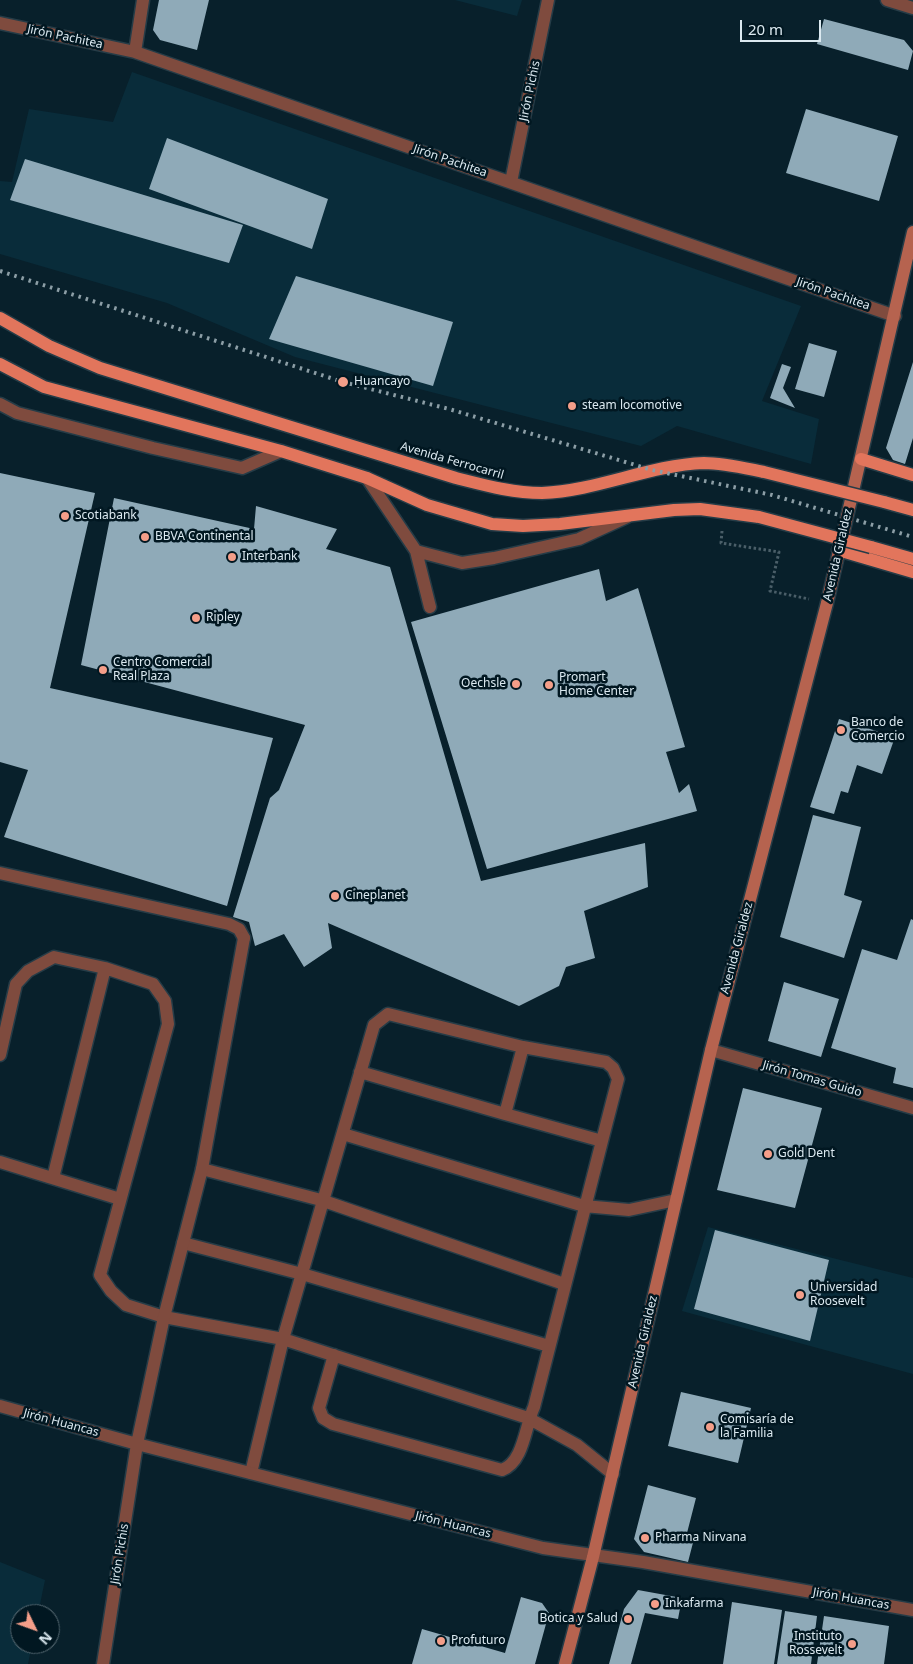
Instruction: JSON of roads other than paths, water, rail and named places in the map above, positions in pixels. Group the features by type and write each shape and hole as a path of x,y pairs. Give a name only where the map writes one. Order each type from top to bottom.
{"main road":[{"name":"Avenida Ferrocarril","path":"0,318 49,346 100,368 456,478 510,491 543,493 581,487 652,470 702,463 722,463 913,510"},
{"path":"0,364 44,387 281,451 367,478 427,505 492,524 522,526 560,524 635,513 700,509 759,517 913,559"},
{"path":"861,460 913,475"},
{"path":"838,550 913,572"}],"street":[{"path":"135,52 143,0"},
{"name":"Jirón Pichis","path":"511,182 548,0"},
{"path":"887,0 913,8"},
{"name":"Jirón Pachitea","path":"0,23 135,52 895,316"},
{"name":"Avenida Giraldez","path":"565,1664 613,1474 711,1050 827,603 913,232"},
{"path":"0,404 17,413 152,448 242,468 281,451"},
{"path":"367,478 416,550 430,607"},
{"path":"416,550 462,563 494,558 580,539 635,513"},
{"name":"Jirón Pichis","path":"0,873 229,924 239,929 244,938 202,1168 164,1317 137,1444 103,1664"},
{"path":"0,1055 16,984 28,971 54,957 105,968 153,984 165,1002 168,1024 100,1275 126,1305 164,1317 282,1339 528,1418 577,1444 613,1474"},
{"path":"52,1178 105,968"},
{"path":"251,1473 282,1339 302,1274 321,1200 343,1134 374,1025 388,1014 522,1047 606,1062 613,1068 618,1079 564,1284 550,1346 534,1407 528,1418 516,1460 510,1467 502,1470 333,1424 323,1418 319,1408 334,1356"},
{"path":"505,1114 522,1047"},
{"name":"Jirón Tomas Guido","path":"711,1050 913,1108"},
{"path":"360,1072 602,1141"},
{"path":"343,1134 584,1206 629,1210 676,1200"},
{"path":"0,1162 120,1199"},
{"path":"202,1168 321,1200 564,1284"},
{"path":"183,1243 302,1274 550,1346"},
{"name":"Jirón Huancas","path":"0,1406 137,1444 543,1548 593,1557 642,1562 913,1610"}],"railway":[{"path":"0,271 343,382 449,409 652,470 772,495 913,537"}],"place":[{"name":"Huancayo","path":"343,382"},
{"name":"steam locomotive","path":"572,406"},
{"name":"Scotiabank","path":"65,516"},
{"name":"BBVA Continental","path":"145,537"},
{"name":"Interbank","path":"232,557"},
{"name":"Ripley","path":"196,618"},
{"name":"Centro Comercial Real Plaza","path":"103,670"},
{"name":"Oechsle","path":"516,684"},
{"name":"Promart Home Center","path":"549,685"},
{"name":"Banco de Comercio","path":"841,730"},
{"name":"Cineplanet","path":"335,896"},
{"name":"Gold Dent","path":"768,1154"},
{"name":"Universidad Roosevelt","path":"800,1295"},
{"name":"Comisaría de la Familia","path":"710,1427"},
{"name":"Pharma Nirvana","path":"645,1538"},
{"name":"Inkafarma","path":"655,1604"},
{"name":"Botica y Salud","path":"628,1619"},
{"name":"Profuturo","path":"441,1641"},
{"name":"Instituto Rossevelt","path":"852,1644"}]}
